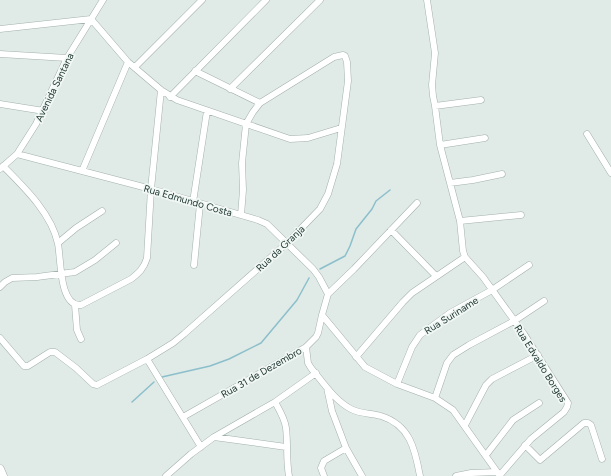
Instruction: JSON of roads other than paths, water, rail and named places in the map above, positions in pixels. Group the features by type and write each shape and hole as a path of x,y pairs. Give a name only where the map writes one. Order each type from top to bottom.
{"street":[{"name":"Avenida Santana","path":"2,168 17,154 44,111 68,58 103,0"},
{"path":"134,67 202,0"},
{"path":"230,89 320,0"},
{"path":"356,357 412,293 465,257 460,220 440,145 432,85 435,53 427,0"},
{"path":"170,97 261,2"},
{"path":"0,29 91,20 128,62 170,97 281,137 298,139 308,138 341,128"},
{"path":"0,54 68,58"},
{"name":"Rua da Granja","path":"0,338 24,366 28,366 50,352 55,352 76,368 93,384 102,384 147,360 173,343 287,243 320,209 328,194 337,164 348,81 347,58 343,55 334,57 260,103"},
{"path":"82,171 128,62"},
{"path":"195,71 260,103 246,124 242,164 243,190 241,215"},
{"path":"75,305 81,305 131,279 142,269 147,258 151,189 160,90"},
{"path":"435,106 481,100"},
{"path":"0,104 44,111"},
{"path":"193,202 207,110"},
{"path":"587,134 611,173"},
{"path":"440,145 485,138"},
{"name":"Rua Edmundo Costa","path":"17,154 252,217 267,224 287,243 316,274 328,294"},
{"path":"2,168 32,196 49,221 58,243 64,286 75,305 77,330 81,338"},
{"path":"450,183 502,174"},
{"path":"328,294 417,203"},
{"path":"194,266 200,204"},
{"path":"58,243 76,228 102,211"},
{"path":"460,220 521,215"},
{"path":"392,230 436,276"},
{"path":"0,287 12,278 42,277 75,272 96,260 116,243"},
{"name":"Rua Edvaldo Borges","path":"465,257 514,320 538,355 568,405 564,412 526,445 499,474"},
{"name":"Rua Suriname","path":"397,384 412,347 420,335 450,313 492,290 529,265"},
{"name":"Rua 31 de Dezembro","path":"183,417 306,347 316,337 320,330 322,315 328,294"},
{"path":"435,398 447,363 453,355 544,301"},
{"path":"322,315 356,357 369,370 397,384 435,398 453,410 499,474"},
{"path":"306,347 308,363 327,388 342,403 353,411 380,415 392,420 404,429 414,449 420,476"},
{"path":"465,426 478,398 486,385 492,379 538,355"},
{"path":"147,360 201,447"},
{"path":"166,476 214,437 275,402 316,373"},
{"path":"327,388 334,417 346,448 362,476"},
{"path":"275,402 285,423 289,476"},
{"path":"486,455 513,420 539,403"},
{"path":"526,445 540,460 584,423 588,423 591,425 602,459"},
{"path":"214,437 286,447"},
{"path":"324,476 322,468 324,461 346,448"},
{"path":"0,469 3,476"},
{"path":"456,476 471,473 499,474"}],"waterway":[{"path":"320,269 345,256 356,229 372,209 376,201 390,190"},
{"path":"162,377 210,366 229,359 261,343 297,300 309,278"},
{"path":"132,402 154,382"}]}
